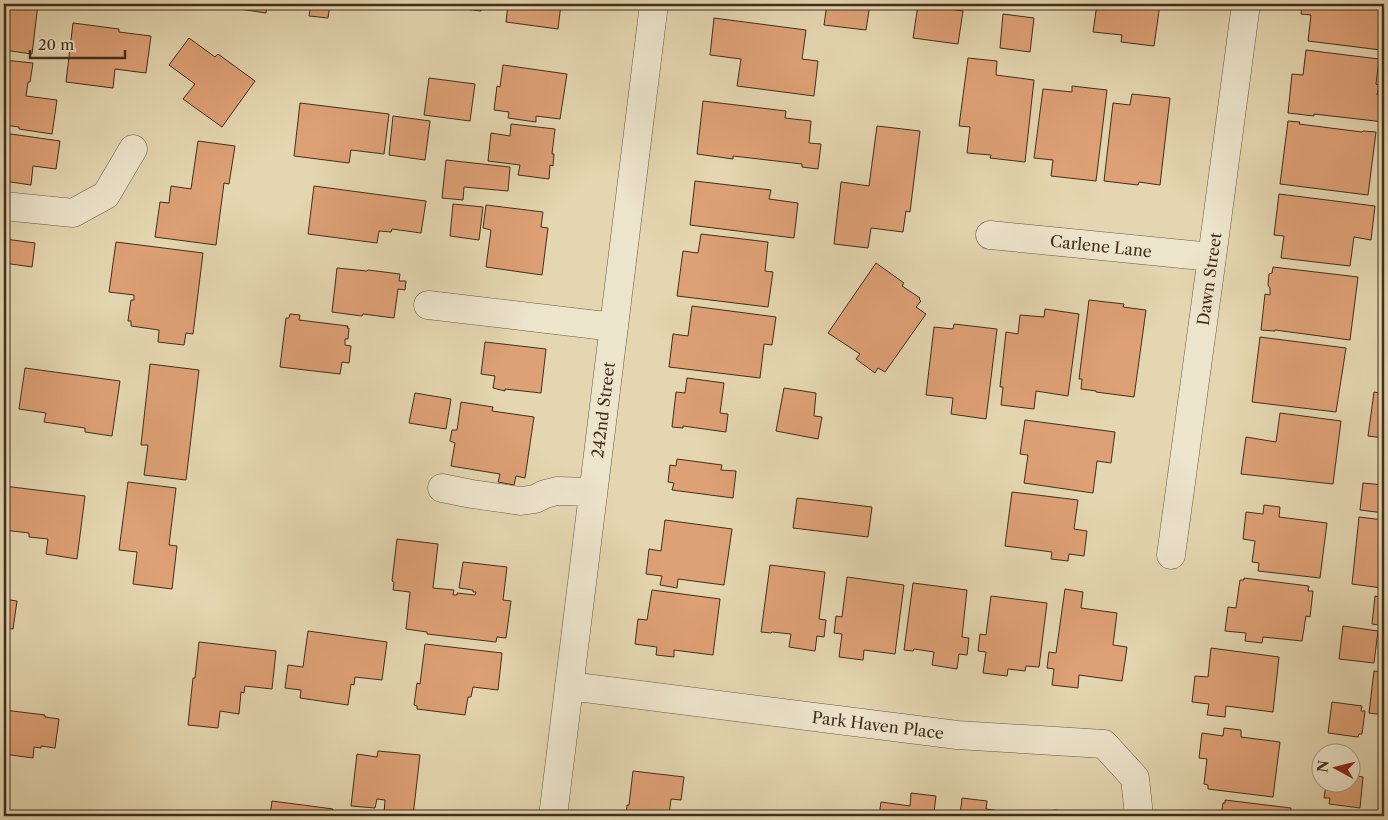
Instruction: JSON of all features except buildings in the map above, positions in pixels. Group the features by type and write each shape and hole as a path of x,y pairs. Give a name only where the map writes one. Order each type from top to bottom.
{"street":[{"name":"242nd Street","path":"552,816 654,4"},
{"name":"Dawn Street","path":"1171,555 1246,4"},
{"path":"4,206 73,213 106,195 133,149"},
{"name":"Carlene Lane","path":"990,235 1212,257"},
{"path":"428,305 614,327"},
{"path":"442,488 521,501 535,499 557,491 593,492"},
{"name":"Park Haven Place","path":"569,686 957,734 1104,744 1135,778 1139,816"}]}
